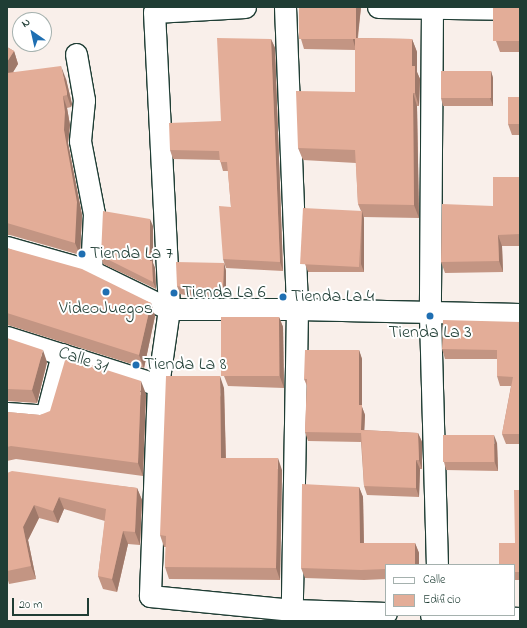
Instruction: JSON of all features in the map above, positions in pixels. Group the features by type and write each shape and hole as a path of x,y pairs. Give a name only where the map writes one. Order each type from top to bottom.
{"street":[{"path":"245,7 154,12 169,309 158,385 150,596 292,610 385,613"},
{"path":"285,7 297,309 292,610"},
{"path":"378,7 520,9"},
{"path":"432,8 430,312 437,564"},
{"path":"76,54 84,100 80,141 94,214 91,271"},
{"path":"7,247 91,271 169,309 297,309 520,314"},
{"name":"Calle 31","path":"7,337 158,385"},
{"path":"7,413 46,416 62,354"},
{"path":"131,487 155,490"},
{"path":"465,616 520,618"}],"building":[{"path":"299,7 356,7 356,39 299,39"},
{"path":"493,8 520,8 520,41 493,41"},
{"path":"217,38 271,39 280,262 223,259 219,206 231,207 227,162 220,162 219,151 170,150 169,123 221,121"},
{"path":"355,38 412,39 412,66 415,66 415,93 413,93 414,205 358,204 355,150 298,148 296,91 355,92"},
{"path":"7,47 13,52 7,62"},
{"path":"61,66 67,92 67,95 63,96 65,112 64,130 77,202 75,243 7,223 7,73"},
{"path":"441,71 491,71 491,98 441,98"},
{"path":"508,97 520,97 520,124 508,124"},
{"path":"493,177 520,177 520,234 498,235 499,261 441,262 442,204 493,206"},
{"path":"303,208 362,211 359,267 300,264"},
{"path":"103,211 150,219 150,261 152,261 153,282 101,256"},
{"path":"7,248 82,269 151,303 139,355 7,313"},
{"path":"176,262 224,263 223,289 193,289 177,286"},
{"path":"221,317 279,317 279,376 221,376"},
{"path":"443,320 520,322 520,434 502,434 513,377 497,376 497,350 442,349"},
{"path":"7,338 43,350 32,390 7,389"},
{"path":"305,350 359,350 359,405 362,405 361,430 418,433 419,460 416,460 416,488 364,486 361,432 305,432 307,379 304,379"},
{"path":"66,357 141,381 138,463 11,446 7,447 7,412 40,415 50,411"},
{"path":"166,376 220,376 221,458 278,458 276,568 165,567 166,536 160,535"},
{"path":"443,435 494,435 494,462 443,462"},
{"path":"12,471 137,488 135,532 123,531 112,579 98,576 106,509 59,497 53,511 34,505 23,527 31,566 7,571 7,473"},
{"path":"302,484 359,487 360,543 415,543 415,564 385,564 385,569 361,570 301,568"},
{"path":"514,490 520,490 520,572 515,572 515,564 499,564 499,543 515,543"}],"place":[{"name":"Tienda La 7","path":"82,254"},
{"name":"VideoJuegos","path":"106,292"},
{"name":"Tienda La 6","path":"174,293"},
{"name":"Tienda La 4","path":"283,297"},
{"name":"Tienda La 3","path":"430,316"},
{"name":"Tienda La 8","path":"136,365"}]}
